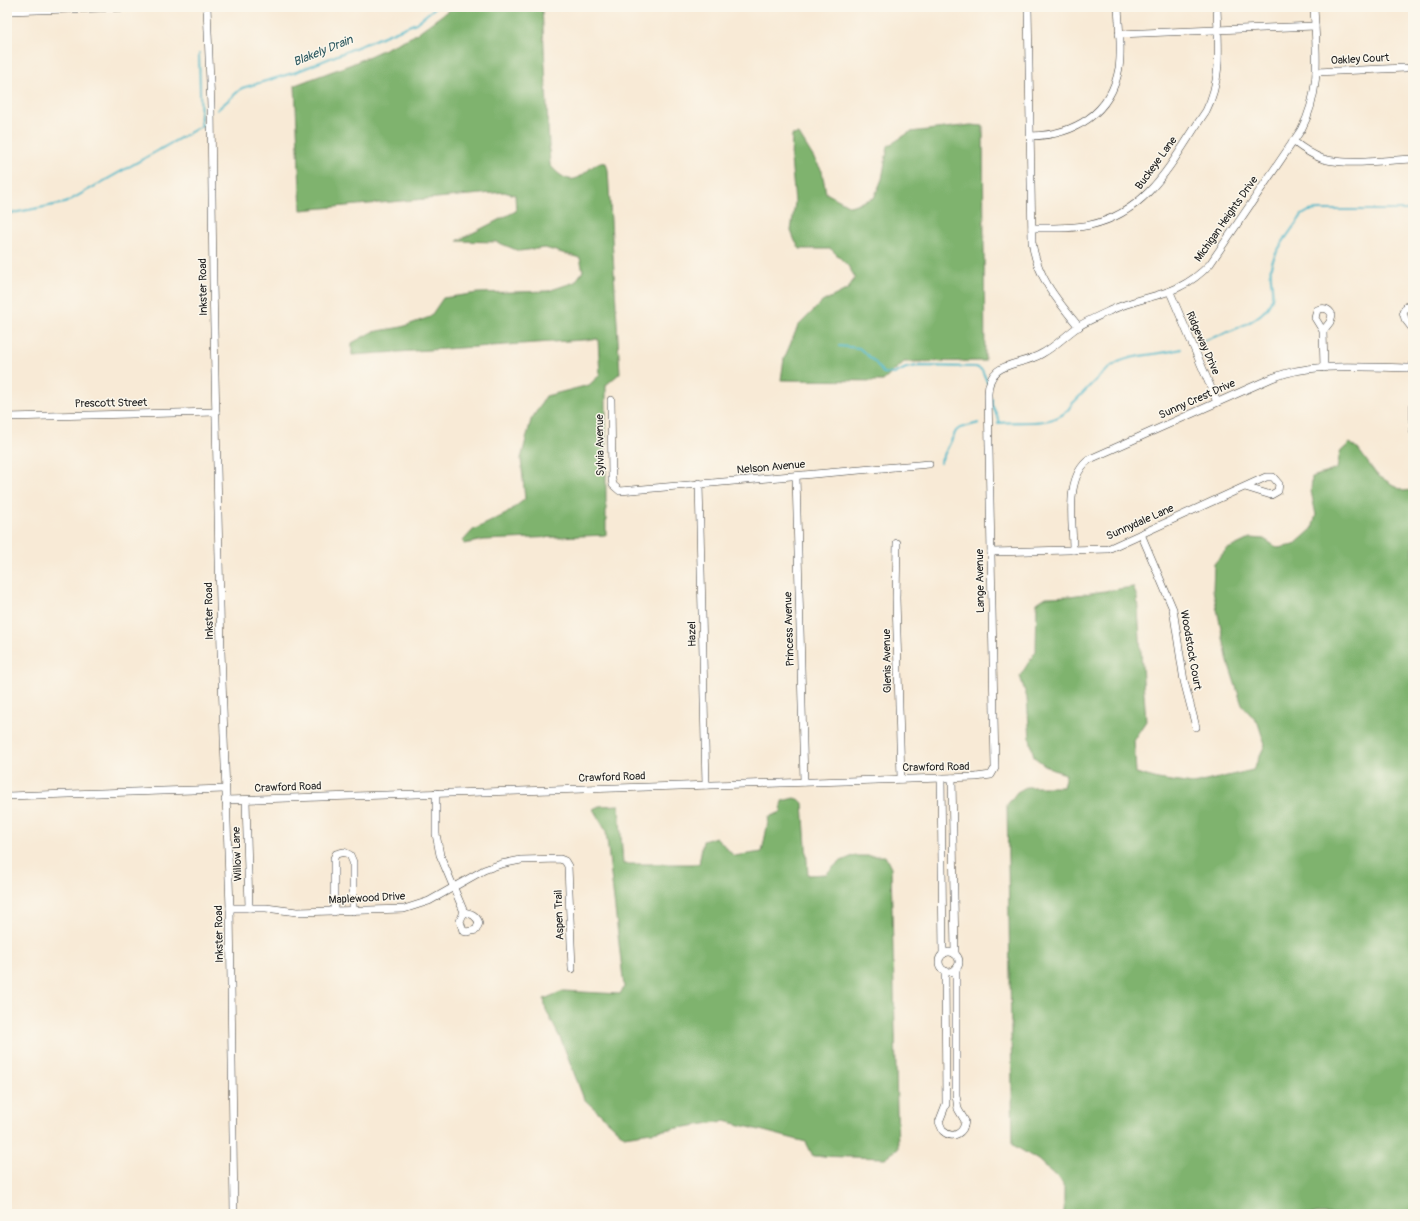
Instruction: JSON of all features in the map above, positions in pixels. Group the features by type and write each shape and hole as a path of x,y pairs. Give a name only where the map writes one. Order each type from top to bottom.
{"street":[{"path":"7,11 131,7"},
{"name":"Inkster Road","path":"207,7 211,107 225,800 230,908 234,1214"},
{"path":"1028,7 1032,228 1034,254 1046,285 1079,327"},
{"path":"1031,136 1048,135 1066,131 1086,121 1102,106 1111,92 1118,73 1120,59 1118,7"},
{"name":"Buckeye Lane","path":"1032,228 1078,227 1102,222 1130,210 1155,187 1205,112 1212,98 1219,69 1217,7"},
{"name":"Michigan Heights Drive","path":"988,394 990,379 998,369 1026,361 1043,353 1079,327 1111,310 1170,292 1196,278 1210,264 1293,141 1306,120 1312,106 1316,72 1314,7"},
{"path":"1119,34 1315,26"},
{"name":"Oakley Court","path":"1316,72 1406,68"},
{"path":"1293,141 1317,156 1341,162 1413,159"},
{"name":"Ridgeway Drive","path":"1170,292 1217,402"},
{"path":"1413,305 1407,306 1403,312 1405,319 1413,328 1413,432"},
{"path":"1323,330 1324,368"},
{"name":"Sunny Crest Drive","path":"1073,550 1073,483 1083,464 1093,457 1285,373 1303,368 1412,368"},
{"name":"Lange Avenue","path":"988,394 995,768"},
{"name":"Sylvia Avenue","path":"611,400 612,480 616,488"},
{"name":"Prescott Street","path":"7,417 216,412"},
{"name":"Nelson Avenue","path":"616,488 625,491 699,483 929,464"},
{"name":"Princess Avenue","path":"796,476 804,782"},
{"name":"Hazel","path":"699,483 706,785"},
{"name":"Sunnydale Lane","path":"991,552 1108,549 1245,487"},
{"name":"Woodstock Court","path":"1140,534 1173,609 1184,681 1196,727"},
{"name":"Glenis Avenue","path":"897,543 896,598 901,779"},
{"name":"Crawford Road","path":"225,800 986,777 993,774 995,768"},
{"path":"941,778 943,954 940,958 940,965 945,971 946,1095 945,1109 940,1118 939,1126 946,1134 952,1135 959,1133 964,1124 963,1117 958,1109 956,1095 956,969 959,963 955,954 952,778"},
{"path":"7,796 225,789"},
{"path":"436,793 438,847 443,865 464,912"},
{"name":"Willow Lane","path":"246,800 249,908"},
{"path":"334,912 334,858 336,854 344,852 349,854 352,859 353,911"},
{"name":"Maplewood Drive","path":"230,908 266,908 297,912 395,910 412,907 429,901 484,870 509,861 555,858 565,861"},
{"name":"Aspen Trail","path":"565,861 568,866 569,877 572,970"},
{"path":"942,869 954,869"},
{"path":"943,954 950,952 955,954"},
{"path":"945,971 949,972 956,969"},
{"path":"945,1036 955,1035"},
{"path":"946,1095 956,1095"}],"green space":[{"path":"453,7 542,7 550,165 560,175 568,179 575,179 599,163 606,163 608,170 620,373 606,385 606,535 484,540 464,544 463,541 473,530 506,514 525,499 521,459 531,420 546,396 589,385 600,375 598,339 352,355 352,343 372,332 402,327 430,317 443,298 478,293 548,291 575,282 583,271 580,258 545,248 519,251 497,242 457,241 516,211 515,195 504,192 301,210 295,85 352,64 413,36"},
{"path":"971,125 983,126 985,361 904,362 883,381 781,380 784,359 798,326 822,302 848,289 855,277 848,266 831,249 800,249 795,241 791,231 795,202 791,159 792,135 799,134 822,171 826,193 850,206 874,198 882,179 888,146 910,132"},
{"path":"1350,443 1358,449 1377,475 1403,491 1413,490 1413,1214 1064,1214 1064,1184 1038,1160 1013,1145 1007,805 1017,792 1026,787 1063,787 1066,774 1050,769 1034,757 1030,739 1027,698 1020,676 1036,651 1037,603 1046,597 1070,596 1133,587 1137,597 1146,721 1134,739 1136,773 1158,779 1193,784 1253,770 1265,745 1258,723 1242,705 1228,662 1213,590 1214,564 1226,550 1251,538 1264,539 1278,548 1294,545 1312,529 1316,515 1311,491 1312,477 1337,469 1340,452"},
{"path":"794,798 803,803 808,875 826,874 839,862 853,856 885,856 891,868 898,1149 885,1158 813,1156 806,1142 725,1121 624,1136 584,1099 562,1042 546,1010 544,999 563,991 620,994 624,987 606,831 593,809 599,806 619,805 623,864 699,864 703,841 716,837 734,856 762,852 769,817 781,812 782,801"}],"waterway":[{"name":"Blakely Drain","path":"217,110 242,88 296,72 416,23 436,7"},
{"path":"199,54 201,127"},
{"name":"Blakely Drain","path":"7,214 65,203 205,124"},
{"path":"1202,341 1243,326 1262,313 1268,306 1272,298 1271,267 1273,260 1284,240 1302,215 1309,211 1318,210 1413,210"},
{"path":"839,346 859,348 875,362 883,373 894,374 906,368 917,366 976,367 982,370 988,384"},
{"path":"998,423 1038,422 1058,417 1066,412 1097,378 1119,362 1133,357 1181,349"},
{"path":"992,399 992,405 1000,422"},
{"path":"940,463 956,431 960,428 979,423"}]}
